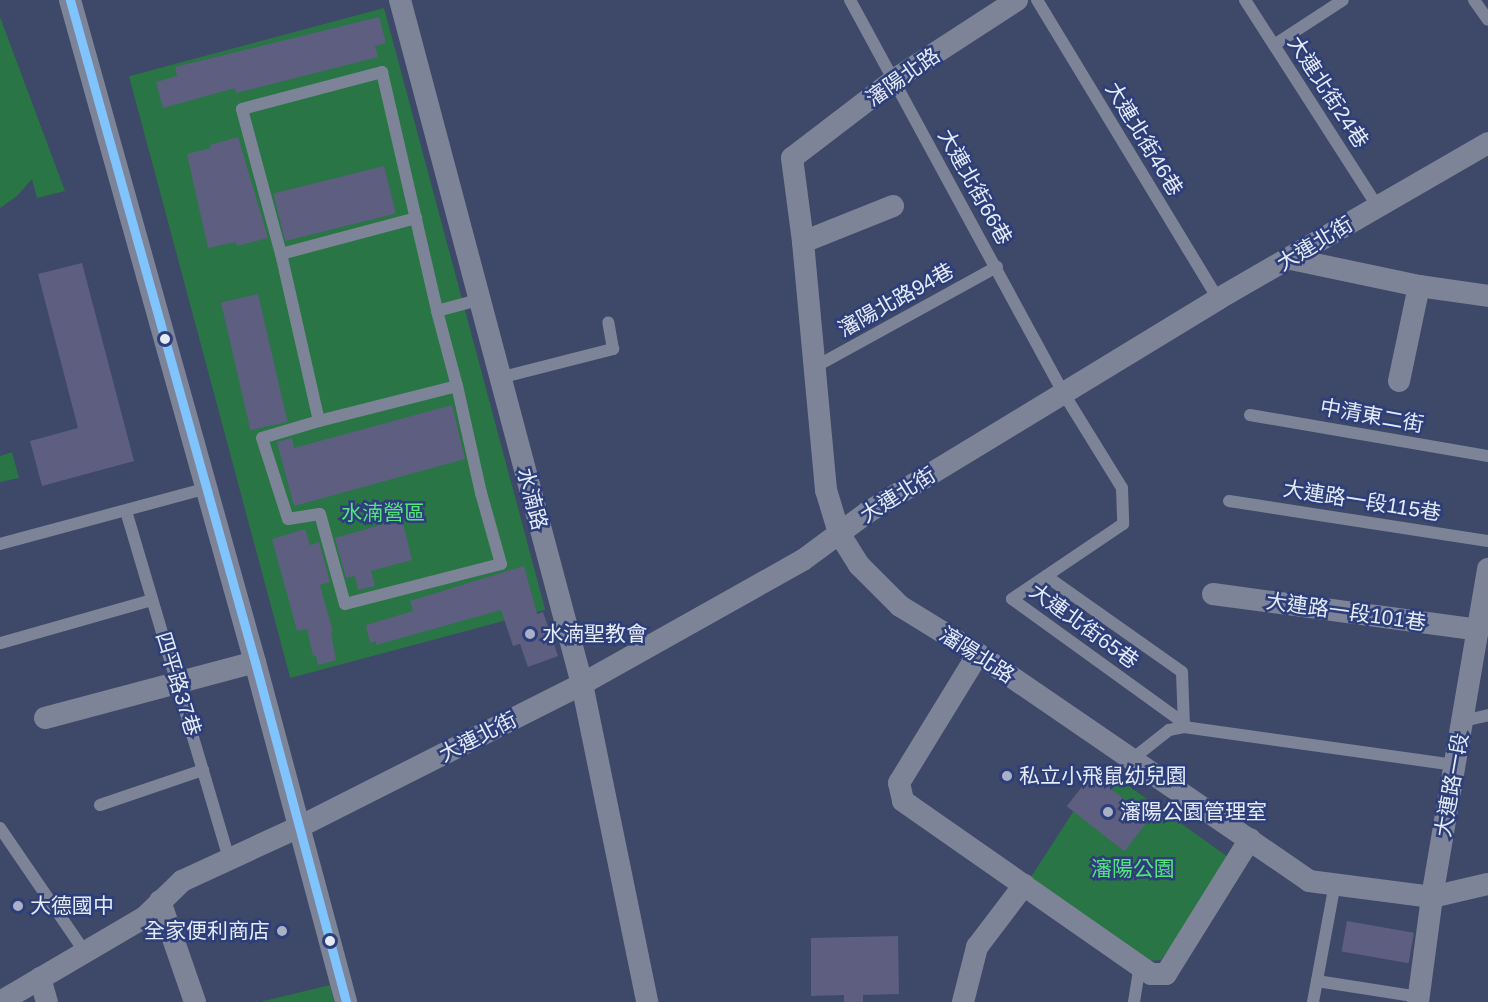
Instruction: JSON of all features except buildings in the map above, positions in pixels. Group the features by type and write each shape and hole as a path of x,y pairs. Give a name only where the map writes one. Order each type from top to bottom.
{"street":[{"path":"70,0 255,662 346,1002"},
{"name":"水湳路","path":"400,0 582,684 647,1002"},
{"name":"瀋陽北路","path":"1017,0 894,80 792,158 803,242 826,490 839,533 859,565 900,606 978,654 1309,881 1432,897"},
{"name":"大連北街","path":"298,827 582,684 803,560 868,512 1218,299 1291,259 1377,206 1488,143"},
{"path":"803,242 893,206"},
{"path":"1291,259 1419,286 1488,296"},
{"path":"1399,381 1419,286"},
{"name":"大連路一段","path":"1419,999 1432,897 1488,569"},
{"name":"大連路一段101巷","path":"1213,594 1479,630"},
{"path":"978,654 899,783 903,801 1151,974 1166,974 1250,839"},
{"path":"45,718 255,662"},
{"path":"0,1002 152,909 182,881 298,827"},
{"path":"1432,897 1488,884"},
{"path":"963,1002 977,947 1024,885"},
{"path":"152,909 195,1002"},
{"path":"40,978 47,1002"}],"lane":[{"name":"大連北街66巷","path":"850,0 1064,394"},
{"name":"大連北街46巷","path":"1037,0 1218,299"},
{"name":"大連北街24巷","path":"1245,0 1377,206"},
{"path":"1274,45 1343,0"},
{"path":"1474,0 1488,20"},
{"path":"319,421 281,254 242,109 382,72 437,311 457,386 481,493 501,564 345,604 320,514 288,519 262,438 457,386"},
{"path":"281,254 416,218"},
{"name":"瀋陽北路94巷","path":"813,368 997,267"},
{"path":"437,311 478,300"},
{"path":"499,378 613,349 608,322"},
{"name":"大連北街65巷","path":"1064,394 1122,488 1123,524 1012,599 1184,725"},
{"name":"中清東二街","path":"1250,415 1488,456"},
{"path":"0,544 207,488"},
{"name":"大連路一段115巷","path":"1229,501 1488,541"},
{"name":"四平路37巷","path":"126,511 229,858"},
{"path":"1046,576 1182,672 1184,725"},
{"path":"2,643 152,600"},
{"path":"1463,721 1488,715"},
{"path":"1131,760 1169,730 1184,725 1456,765"},
{"path":"100,805 203,770"},
{"path":"0,828 85,952"},
{"path":"1313,1002 1335,883"},
{"path":"1134,1002 1140,966"},
{"path":"1317,981 1419,999"}],"green space":[{"name":"水湳營區","path":"384,8 545,610 290,678 129,76"},
{"path":"0,17 65,191 37,198 32,179 17,196 0,208"},
{"path":"12,452 19,478 0,482 0,456"},
{"name":"瀋陽公園","path":"1102,767 1228,857 1230,866 1161,960 1147,961 1031,877"},
{"path":"330,985 334,1002 260,1002"}],"transit line":[{"path":"70,0 255,662 346,1002"}],"place":[{"name":"水湳聖教會","path":"530,634"},
{"name":"私立小飛鼠幼兒園","path":"1007,776"},
{"name":"瀋陽公園管理室","path":"1108,812"},
{"name":"大德國中","path":"18,906"},
{"name":"全家便利商店","path":"282,931"}]}
